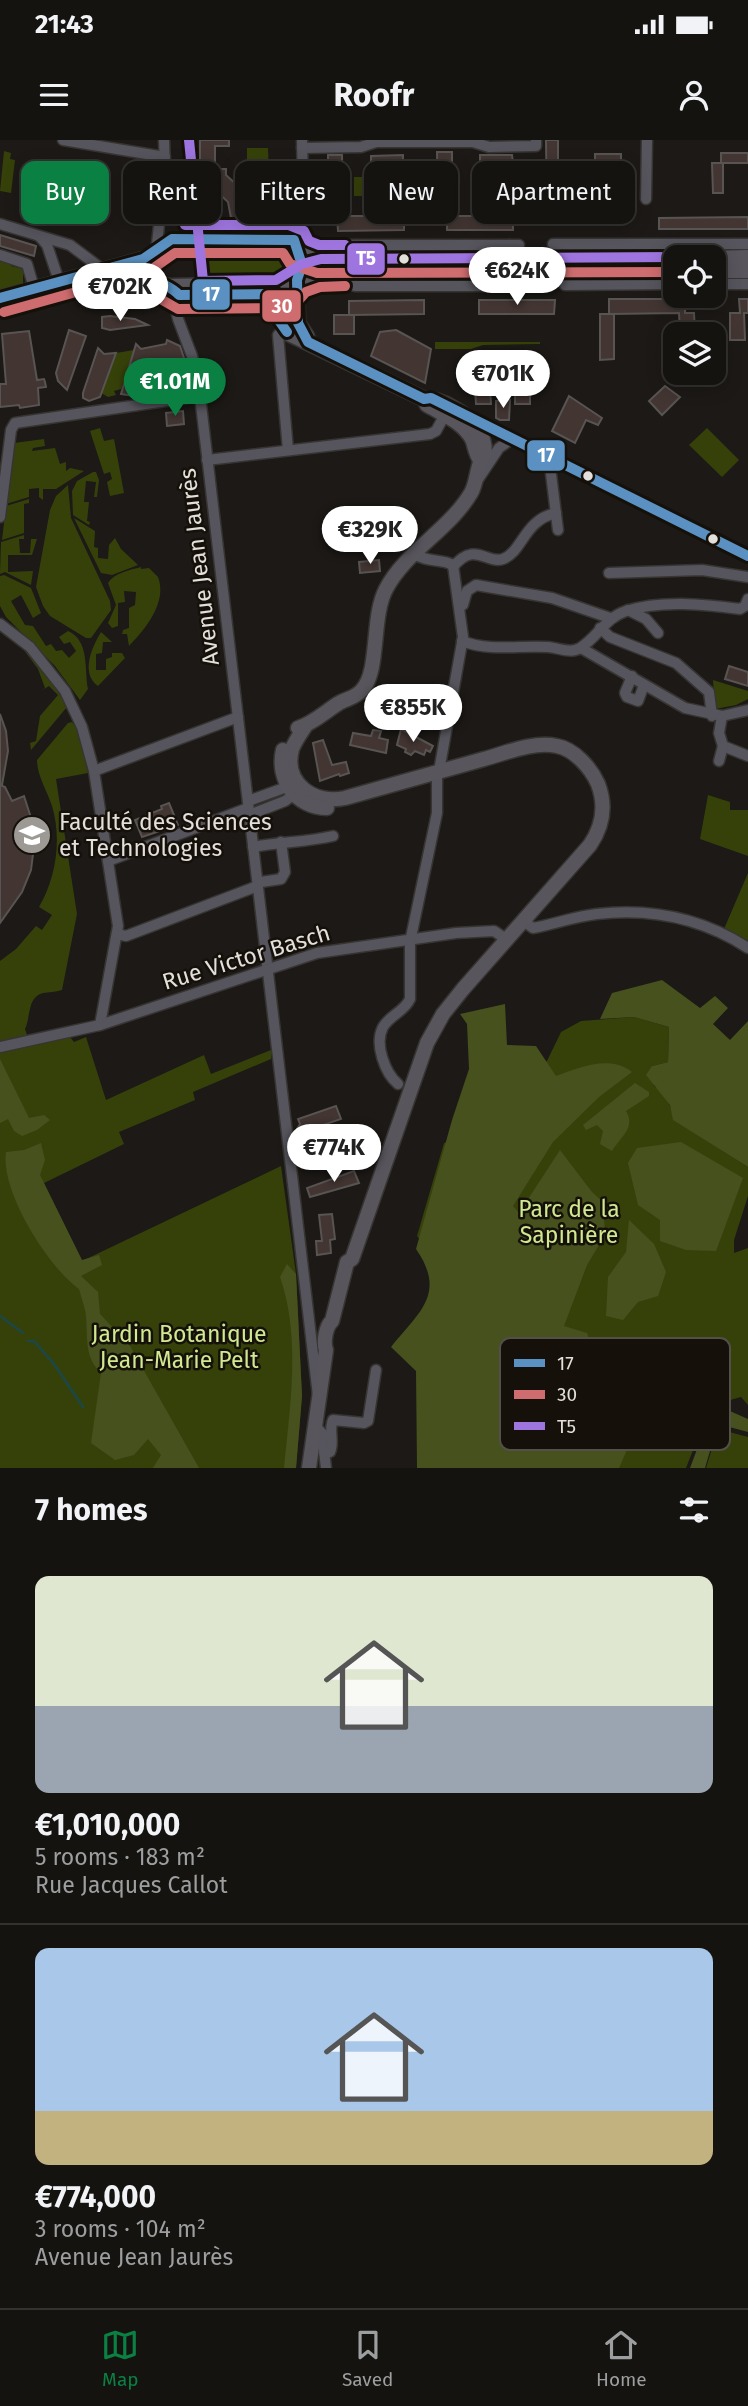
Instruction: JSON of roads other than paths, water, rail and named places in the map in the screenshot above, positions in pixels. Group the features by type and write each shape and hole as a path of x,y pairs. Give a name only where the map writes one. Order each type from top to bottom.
{"main road":[{"path":"0,298 143,259 166,248 282,247 316,259 511,255 663,258"},
{"path":"291,328 297,280 303,265 297,252"},
{"path":"156,253 151,261 151,271 155,279 164,286 267,286 317,273 511,255"},
{"path":"561,255 663,269"},
{"path":"726,258 748,257"},
{"path":"726,271 748,271"},
{"path":"0,307 72,288 155,279"},
{"path":"267,286 278,298 279,319 307,336 308,342 424,399 431,398 474,424 485,454 480,460 475,486 454,514 392,580 383,596 371,661 372,673 365,686 353,698 342,701 297,729 283,751 281,770 305,804 327,808 438,775 548,752 577,758 592,774 601,793 603,810 600,827 589,847 450,1005 427,1043 352,1259 354,1265 347,1284 342,1287 332,1321 335,1325 330,1346 326,1350 319,1402 319,1440 309,1468"}],"street":[{"path":"63,140 165,157"},
{"path":"156,253 165,157 164,140"},
{"path":"646,140 646,199"},
{"path":"297,252 304,232 302,143 361,147 427,143 472,147 488,142 536,143"},
{"path":"0,226 70,245 102,269"},
{"path":"40,237 47,245 59,281"},
{"path":"663,284 565,285 561,255 748,244"},
{"path":"325,245 511,255"},
{"path":"337,259 344,246"},
{"path":"0,255 27,264 34,288"},
{"path":"726,284 748,284"},
{"name":"Avenue Jean Jaurès","path":"171,286 178,319 192,356 200,396 313,1370 319,1402"},
{"path":"288,450 278,335 291,328"},
{"path":"0,517 12,426 19,422 200,396"},
{"path":"207,460 430,434 436,431 452,412 553,457 748,556"},
{"path":"477,438 502,433"},
{"path":"475,486 499,448 513,438"},
{"path":"553,457 550,466 558,530"},
{"path":"453,567 461,558 479,553 496,560 504,559 513,552 526,531 556,513"},
{"path":"398,1084 382,1056 381,1033 386,1023 405,1007 410,999 411,938 437,813 438,775 462,641 453,567 445,562 425,560 415,554"},
{"path":"609,573 700,570 748,577"},
{"path":"459,606 463,605 467,590 476,585 552,598 610,618"},
{"path":"581,648 610,618 628,610 678,605 747,605"},
{"path":"628,610 646,620 658,633"},
{"path":"0,624 30,647 65,691 82,727 94,771 118,921 100,1025"},
{"path":"600,628 610,637 673,661 709,692 723,746 719,761"},
{"path":"462,641 472,645 568,650 581,648 677,705 717,716 748,710"},
{"path":"564,664 568,650"},
{"path":"632,676 625,693 627,697 638,701 644,685"},
{"path":"94,771 238,717"},
{"path":"723,746 748,756"},
{"path":"108,861 295,788"},
{"path":"254,847 281,842 308,842 334,836"},
{"path":"117,934 126,936 284,877 281,842"},
{"path":"522,920 533,928 597,914 666,915 708,925 748,948"},
{"name":"Rue Victor Basch","path":"0,1047 100,1025 317,953 411,938 490,931 506,939"},
{"path":"319,1440 331,1451 333,1420 364,1423 368,1421 376,1370"},
{"path":"319,1440 326,1468"}],"waterway":[{"path":"0,1316 23,1333"},
{"path":"28,1341 34,1341 54,1364 83,1407"}],"place":[{"name":"Faculté des Sciences et Technologies","path":"32,835"}],"park label":[{"name":"Parc de la Sapinière","path":"569,1222"},
{"name":"Jardin Botanique Jean-Marie Pelt","path":"179,1347"}]}
